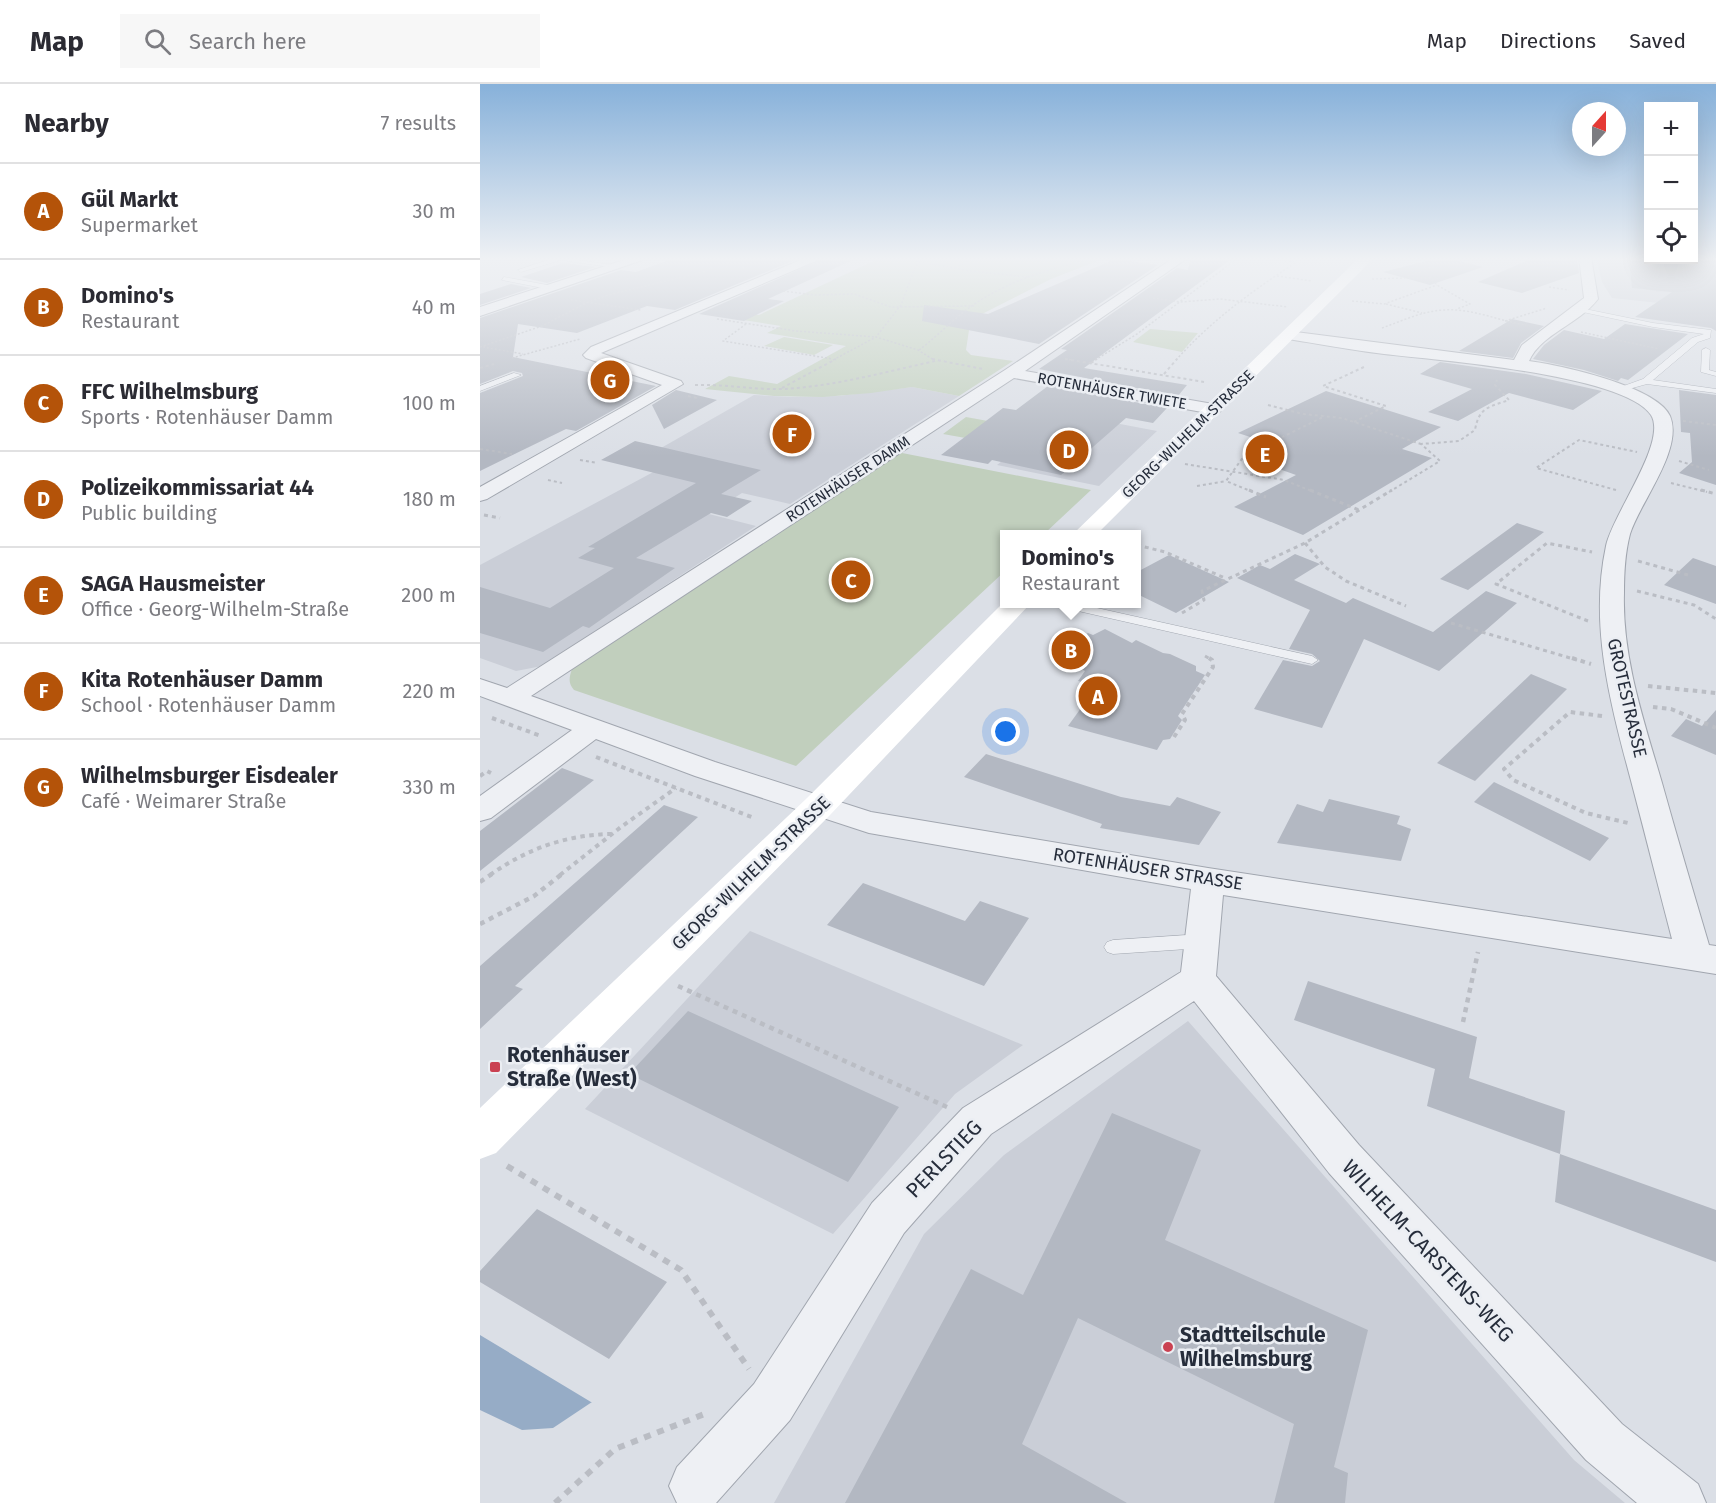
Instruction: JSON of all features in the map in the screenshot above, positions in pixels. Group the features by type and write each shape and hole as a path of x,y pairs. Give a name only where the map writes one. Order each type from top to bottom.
{"street":[{"path":"660,323 596,350 591,355 675,384"},
{"name":"ROTENHÄUSER DAMM","path":"510,698 1085,323"},
{"name":"GEORG-WILHELM-STRASSE","path":"1088,530 1300,323"},
{"path":"1509,370 1527,348 1560,323"},
{"path":"1288,335 1509,370 1569,373 1621,390 1654,407 1662,418"},
{"name":"ROTENHÄUSER TWIETE","path":"1011,373 1213,409"},
{"path":"480,495 675,384"},
{"name":"GROTESTRASSE","path":"1662,418 1662,441 1620,532 1613,585 1611,630 1627,711 1659,830 1705,958"},
{"name":"GEORG-WILHELM-STRASSE","path":"494,1152 818,807 1012,608"},
{"name":"ROTENHÄUSER STRASSE","path":"480,687 705,769 869,822 1208,880 1705,958"},
{"path":"480,811 592,729"},
{"path":"1200,960 1208,880"},
{"name":"PERLSTIEG","path":"696,1486 772,1402 888,1218 977,1121 1200,960"},
{"name":"WILHELM-CARSTENS-WEG","path":"1200,960 1344,1160 1604,1442 1679,1503"}],"lane":[{"path":"1644,323 1710,333"},
{"path":"1710,333 1706,350 1705,372 1716,374"},
{"path":"1621,390 1646,381 1695,340 1710,333"},
{"path":"1706,350 1716,351"},
{"path":"480,389 517,375"},
{"path":"1646,381 1716,391"},
{"path":"1087,608 1312,660"},
{"path":"1113,947 1200,960"}],"path":[{"path":"480,347 547,323"},
{"path":"747,323 723,341 833,359"},
{"path":"781,389 876,337 891,323"},
{"path":"918,350 952,323"},
{"path":"1091,363 1151,323"},
{"path":"1164,374 1213,323"},
{"path":"1342,344 1398,323"},
{"path":"1512,323 1553,328 1679,354"},
{"path":"876,337 918,350 934,361"},
{"path":"508,360 580,339"},
{"path":"480,347 527,354"},
{"path":"1354,422 1386,406 1323,386 1378,360 1382,349"},
{"path":"1068,359 1204,382"},
{"path":"675,384 781,389 855,378 934,361 1011,373"},
{"path":"480,368 499,362"},
{"path":"1268,405 1354,422 1421,444 1459,441 1475,430 1477,417 1486,408 1509,400 1495,385 1509,370"},
{"path":"1226,481 1244,456 1325,416"},
{"path":"1662,418 1716,425"},
{"path":"1709,470 1647,476 1584,483 1536,468 1579,440 1647,476 1716,494"},
{"path":"1168,626 1176,617 1204,600 1202,591 1305,543 1440,461 1421,444"},
{"path":"1185,464 1284,480 1360,510"},
{"path":"1197,486 1226,481 1266,497"},
{"path":"480,514 500,519"},
{"path":"1305,543 1324,567 1346,580 1406,606"},
{"path":"1611,630 1496,584 1547,543 1662,566 1688,575"},
{"path":"1141,546 1165,552 1225,579"},
{"path":"1613,585 1695,605 1716,618"},
{"path":"1451,623 1619,672 1641,685 1716,693"},
{"path":"1174,736 1185,720 1182,714 1213,667 1212,660 1202,654"},
{"path":"1659,830 1586,813 1513,780 1504,769 1570,712 1671,709 1716,728"},
{"path":"487,716 754,818"},
{"path":"480,924 534,896 612,834 705,769"},
{"path":"480,882 535,848 565,837 587,833 612,834"},
{"path":"1463,1022 1478,952"},
{"path":"674,985 977,1121"},
{"path":"494,1152 681,1270 772,1402"},
{"path":"555,1503 615,1449 707,1413 718,1411"}],"shaded area":[{"path":"912,387 959,396 790,504 742,493 709,514 756,526 542,666 516,671 480,658 480,565 672,462 647,456 754,395 839,396"},
{"path":"1062,413 1157,431 1099,486 997,465"},
{"path":"750,931 1023,1045 955,1094 833,1234 585,1109"},
{"name":"Stadtteilschule Wilhelmsburg","path":"1188,1021 1574,1460 1625,1503 774,1503 924,1234 1004,1155"}],"green space":[{"path":"764,323 975,323 969,330 966,350 971,355 1013,361 959,396 912,387 823,397 774,396 705,389 729,376 777,384 846,346 767,333 781,326"},
{"path":"1150,329 1198,333 1182,352 1133,342"},
{"path":"784,337 833,345 814,355 764,346"},
{"path":"966,417 1037,430 1016,447 943,434"},
{"path":"897,452 1091,490 1048,530 1000,530 1000,576 796,766 574,690 570,680 572,669"}],"water":[{"path":"480,1335 592,1402 553,1428 522,1430 480,1410"}],"building":[{"path":"480,323 602,323 577,333 518,324 513,357 656,386 576,431 566,429 480,471 480,393 523,376 522,373 513,371 480,384"},
{"path":"933,323 1070,323 1039,344"},
{"path":"1098,323 1145,323 1084,368 1187,385 1178,396 1039,369 1067,350 1061,349"},
{"path":"1505,323 1531,323 1544,326 1521,343 1513,358 1459,351"},
{"path":"1678,323 1716,323 1716,331 1711,328"},
{"path":"1625,324 1688,334 1628,380 1621,378 1618,381 1584,370 1533,359 1544,345 1564,330 1604,339"},
{"path":"1440,362 1526,374 1602,391 1573,410 1509,393 1458,421 1428,412 1472,389 1420,374"},
{"path":"1048,386 1167,408 1153,423 1126,418 1061,475 992,460 988,464 941,455 1003,408 1016,410"},
{"path":"676,390 717,400 664,429 652,405"},
{"path":"1679,390 1716,395 1716,485 1679,473 1692,462 1690,433 1681,432"},
{"path":"1326,391 1441,427 1402,449 1432,458 1303,535 1234,507 1296,475 1248,458 1274,445 1238,433"},
{"path":"635,441 761,470 721,494 752,501 727,517 711,513 636,558 675,568 589,628 583,626 543,652 480,633 480,587 550,608 614,568 578,558 595,548 588,547 696,483 601,460"},
{"path":"1517,523 1544,532 1468,590 1440,579"},
{"path":"1295,554 1320,564 1294,580 1346,603 1353,598 1433,632 1486,591 1517,603 1439,671 1364,639 1322,728 1254,709 1283,660 1312,666 1320,661 1312,654 1289,649 1310,610 1237,578 1260,565 1270,569"},
{"path":"1169,555 1229,582 1176,613 1141,596 1141,570"},
{"path":"1693,558 1716,566 1716,604 1664,585"},
{"path":"1105,629 1132,643 1136,640 1170,654 1196,666 1196,671 1205,675 1178,716 1182,720 1170,739 1163,740 1157,750 1068,726 1097,686 1078,681 1085,671 1053,652 1088,633 1093,635"},
{"path":"1531,674 1567,689 1475,781 1437,763"},
{"path":"1716,710 1716,755 1671,736 1686,719 1702,726"},
{"path":"986,754 1121,797 1170,806 1177,797 1221,812 1199,845 1100,828 1102,824 964,777"},
{"path":"562,768 594,780 480,871 480,831"},
{"path":"1494,782 1609,838 1590,861 1474,802"},
{"path":"1329,799 1400,816 1397,824 1411,829 1401,861 1277,843 1297,804 1323,812"},
{"path":"664,805 698,817 515,986 523,989 480,1029 480,966"},
{"path":"863,883 965,921 980,901 1029,918 984,986 827,925"},
{"path":"1308,981 1477,1037 1469,1078 1565,1111 1560,1154 1427,1106 1435,1069 1294,1020"},
{"path":"688,1011 899,1107 848,1182 629,1074"},
{"path":"1112,1113 1201,1150 1165,1240 1368,1330 1334,1467 1348,1473 1345,1503 1274,1503 1294,1424 1078,1318 1022,1444 1127,1503 845,1503 971,1269 1023,1295"},
{"path":"1560,1154 1716,1210 1716,1262 1555,1202"},
{"path":"537,1209 667,1282 609,1359 480,1282 480,1271"}],"place":[{"name":"Wilhelmsburger Eisdealer","path":"610,380"},
{"name":"Kita Rotenhäuser Damm","path":"792,434"},
{"name":"Polizeikommissariat 44","path":"1069,450"},
{"name":"SAGA Hausmeister","path":"1265,454"},
{"name":"FFC Wilhelmsburg","path":"851,580"},
{"name":"Domino's","path":"1071,650"},
{"name":"Gül Markt","path":"1098,696"},
{"name":"Rotenhäuser Straße (West)","path":"495,1067"},
{"name":"Stadtteilschule Wilhelmsburg","path":"1168,1347"}]}
